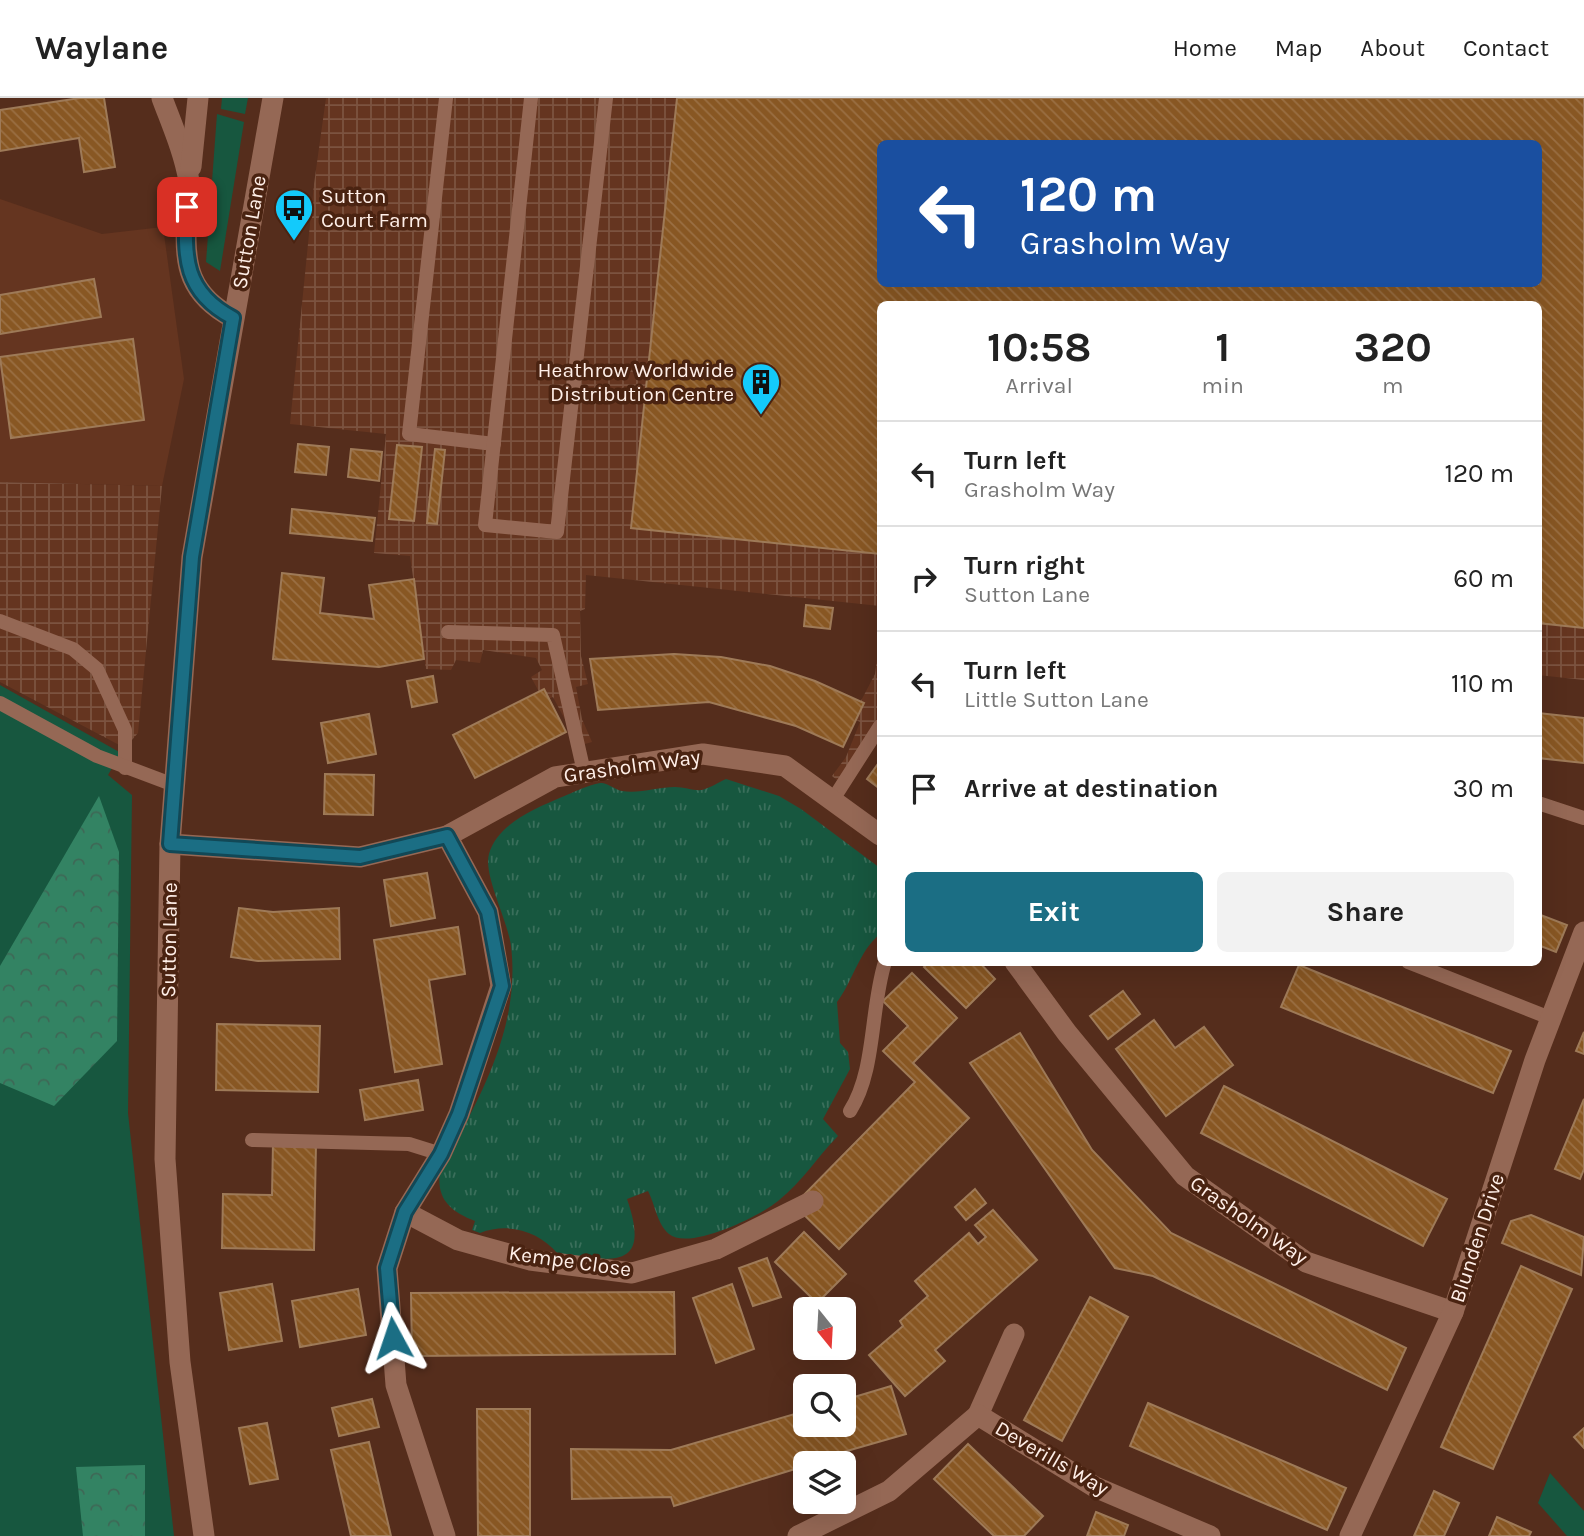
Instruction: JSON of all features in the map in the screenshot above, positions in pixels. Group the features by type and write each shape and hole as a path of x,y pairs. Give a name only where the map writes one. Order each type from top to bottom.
{"street":[{"path":"162,98 189,183"},
{"path":"198,98 185,235 191,276 198,292 211,306 233,318"},
{"name":"Sutton Lane","path":"204,1536 180,1362 165,1159 170,844 192,557 273,98"},
{"name":"Grasholm Way","path":"170,844 360,857 447,836 555,776 702,754 785,766 877,833"},
{"path":"445,1536 396,1385 387,1268 405,1212 441,1154 459,1114 502,986 488,912 447,836"},
{"name":"Blunden Drive","path":"1350,1536 1452,1312 1550,1018 1584,932"},
{"name":"Grasholm Way","path":"1018,966 1067,1033 1185,1176 1306,1262 1452,1312"},
{"name":"Kempe Close","path":"405,1212 458,1240 530,1260 632,1273 716,1249 813,1201"},
{"path":"978,1415 1014,1334"},
{"name":"Deverills Way","path":"799,1536 888,1490 978,1415 1095,1487 1183,1531 1210,1536"}],"lane":[{"path":"446,98 409,434 494,444"},
{"path":"531,98 485,525 557,532 606,98"},
{"path":"0,621 74,649 97,669 125,730 125,768"},
{"path":"448,632 553,635 584,772"},
{"path":"0,703 97,756 174,785"},
{"path":"832,801 877,731"},
{"path":"1542,804 1584,818"},
{"path":"850,1111 862,1092 873,1007 884,966"},
{"path":"1418,966 1550,1018"},
{"path":"252,1140 409,1144 441,1154"}],"shaded area":[{"path":"326,98 1584,98 1584,680 1542,675 1542,301 877,301 877,606 586,575 585,609 580,611 581,656 588,684 576,687 582,719 592,742 574,747 570,729 553,697 544,701 531,677 542,670 536,658 483,650 480,663 456,660 451,670 426,669 410,556 374,553 386,434 290,424 314,184"},
{"path":"0,199 102,234 163,227 184,379 162,486 0,482"},
{"path":"0,482 162,486 138,733 125,748 0,682"},
{"path":"877,659 877,744 845,787 832,776 846,757 860,722 852,718 875,674"}],"green space":[{"path":"222,98 248,98 245,114 221,109"},
{"path":"217,114 244,122 220,271 206,262"},
{"path":"0,685 121,753 108,775 132,795 128,1113 174,1536 0,1536"},
{"path":"726,779 779,796 801,809 877,866 877,937 861,957 837,1002 840,1043 848,1052 850,1069 823,1119 838,1136 778,1201 741,1223 708,1235 679,1238 669,1234 659,1219 648,1191 627,1199 634,1239 630,1250 622,1256 610,1259 558,1254 542,1239 522,1231 501,1228 480,1233 472,1230 475,1221 458,1213 447,1203 439,1181 440,1171 469,1118 494,1063 509,1006 511,946 489,874 489,854 493,843 519,818 593,785 602,783 628,792 675,787 699,790"},
{"path":"99,796 119,852 117,1041 54,1106 0,1083 0,966"},
{"path":"145,1465 145,1536 83,1536 76,1467"},
{"path":"1550,1473 1584,1511 1584,1536 1567,1536 1538,1503"}],"building":[{"path":"80,98 104,98 115,167 84,172 79,138 0,151 0,110"},
{"name":"Heathrow Worldwide Distribution Centre","path":"677,98 1584,98 1584,628 1542,623 1542,301 877,301 877,554 631,528"},
{"path":"94,279 101,317 0,334 0,295"},
{"path":"133,339 144,420 11,438 0,357"},
{"path":"298,444 329,447 326,475 295,472"},
{"path":"397,445 422,447 414,521 389,519"},
{"path":"351,449 382,452 379,481 348,477"},
{"path":"435,449 445,450 437,524 427,523"},
{"path":"292,509 375,518 372,541 290,533"},
{"path":"282,573 324,578 320,613 374,619 369,585 414,579 424,659 379,667 273,659"},
{"path":"806,605 833,608 830,629 804,626"},
{"path":"674,654 721,657 770,666 815,681 864,703 843,747 796,726 709,702 598,710 590,659"},
{"path":"433,676 437,702 412,707 407,681"},
{"path":"544,689 566,732 475,778 453,735"},
{"path":"1542,713 1584,718 1584,763 1542,758"},
{"path":"369,714 376,754 328,763 321,723"},
{"path":"877,765 877,787 867,779"},
{"path":"325,774 374,775 373,815 324,814"},
{"path":"427,873 435,918 391,926 384,880"},
{"path":"239,908 273,912 339,908 340,959 258,961 231,957"},
{"path":"1542,916 1567,925 1556,952 1542,947"},
{"path":"458,927 465,974 429,980 442,1064 395,1072 374,940"},
{"path":"983,966 995,979 966,1008 924,967"},
{"path":"1299,966 1301,966 1511,1051 1493,1093 1281,1007"},
{"path":"912,973 957,1018 913,1063 969,1118 839,1249 794,1205 915,1082 883,1051 908,1026 883,1001"},
{"path":"1123,991 1140,1014 1108,1039 1090,1016"},
{"path":"1154,1020 1175,1048 1204,1027 1233,1065 1166,1116 1116,1049"},
{"path":"217,1024 320,1026 318,1092 216,1090"},
{"path":"1584,1032 1584,1054 1576,1051"},
{"path":"1020,1033 1092,1150 1171,1233 1406,1348 1387,1390 1153,1276 1115,1268 970,1063"},
{"path":"418,1080 423,1110 365,1120 360,1090"},
{"path":"1224,1086 1447,1199 1423,1246 1201,1133"},
{"path":"1584,1099 1584,1169 1580,1179 1555,1169"},
{"path":"273,1143 316,1144 314,1250 222,1248 223,1194 272,1195"},
{"path":"975,1189 986,1203 966,1220 955,1207"},
{"path":"993,1210 1037,1260 935,1350 945,1361 905,1396 869,1355 903,1326 900,1321 928,1296 915,1281 969,1233 978,1244 986,1237 975,1225"},
{"path":"1531,1215 1584,1237 1581,1275 1502,1243 1511,1221"},
{"path":"804,1232 846,1274 823,1297 811,1297 775,1262"},
{"path":"767,1258 781,1297 753,1306 739,1268"},
{"path":"1521,1266 1572,1289 1493,1469 1441,1447"},
{"path":"272,1284 282,1341 229,1350 220,1293"},
{"path":"732,1284 754,1349 716,1363 693,1298"},
{"path":"358,1289 366,1335 300,1347 292,1301"},
{"path":"674,1292 675,1354 412,1356 411,1293"},
{"path":"1090,1297 1128,1317 1062,1441 1024,1420"},
{"path":"891,1386 906,1434 847,1451 793,1451 793,1470 674,1506 671,1497 572,1499 571,1449 671,1450 793,1414 793,1437 856,1437 856,1396"},
{"path":"372,1399 379,1427 339,1436 332,1408"},
{"path":"1148,1403 1346,1488 1327,1530 1130,1446"},
{"path":"477,1409 530,1409 530,1536 478,1536"},
{"path":"267,1423 278,1479 250,1484 239,1428"},
{"path":"1584,1428 1584,1448 1574,1437"},
{"path":"369,1442 391,1536 351,1536 331,1450"},
{"path":"968,1444 1043,1516 1024,1536 994,1536 934,1479"},
{"path":"1434,1491 1459,1503 1444,1536 1414,1536"},
{"path":"1096,1512 1128,1525 1124,1536 1087,1536"},
{"path":"1497,1517 1531,1532 1529,1536 1489,1536"}],"place":[{"name":"Sutton Court Farm","path":"294,242"},
{"name":"Heathrow Worldwide Distribution Centre","path":"761,416"}],"route":[{"path":"187,207 185,235 191,276 198,292 211,306 233,318 192,557 170,844 360,857 447,836 488,912 502,986 459,1114 441,1154 405,1212 387,1268 393,1338"}]}
